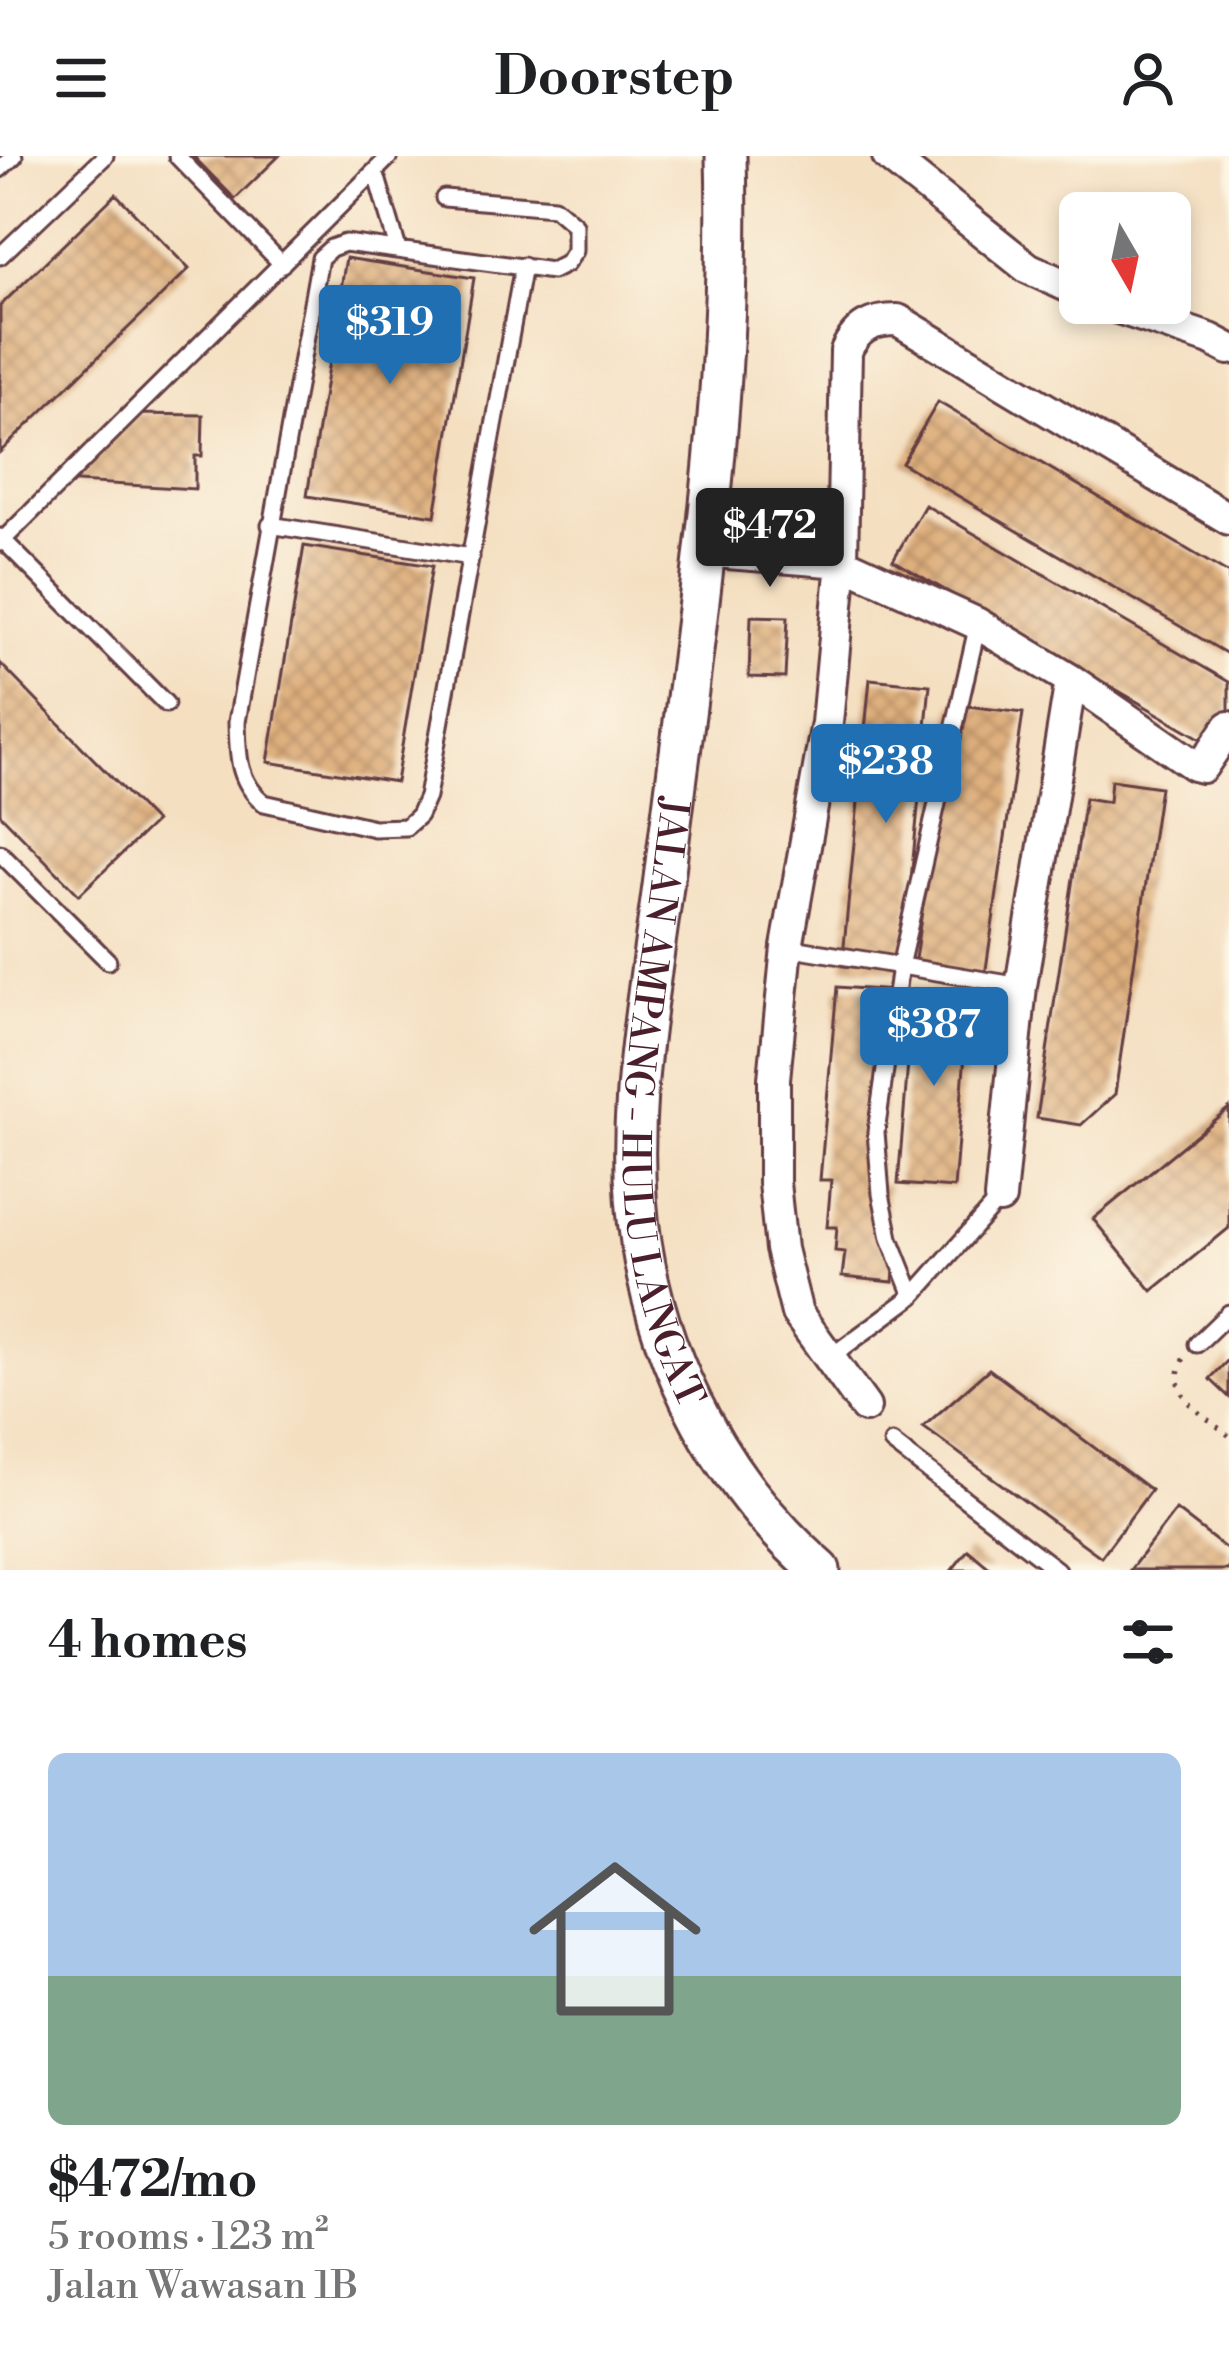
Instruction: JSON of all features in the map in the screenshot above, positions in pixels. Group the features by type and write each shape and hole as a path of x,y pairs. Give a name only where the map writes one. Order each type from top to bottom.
{"street":[{"name":"JALAN AMPANG - HULU LANGAT","path":"726,156 724,311 702,551 635,1137 641,1242 674,1362 699,1419 745,1492 820,1570"},
{"path":"889,156 1028,268 1059,282"},
{"path":"865,1407 797,1312 781,1249 774,1183 774,1079 787,947 827,723 842,562 846,351 853,335 874,320 898,320 1229,519"},
{"path":"1161,324 1229,349"},
{"path":"702,551 842,562 978,624 1202,767 1229,727"},
{"path":"1000,1198 1021,986 1071,680"}],"lane":[{"path":"0,169 14,156"},
{"path":"0,256 105,156"},
{"path":"177,156 282,264"},
{"path":"166,704 1,540 390,156"},
{"path":"375,171 398,249"},
{"path":"444,197 554,207 575,225 578,241 566,264 552,271 523,266 398,249 345,243 320,259 237,722 241,775 264,803 374,828 406,827 419,815 427,797 523,266"},
{"path":"270,525 471,557"},
{"path":"913,1297 890,1238 876,1132 901,966 978,624"},
{"path":"0,853 108,961"},
{"path":"787,947 1021,986"},
{"path":"829,1358 913,1297 1000,1198"},
{"path":"1197,1344 1229,1313"},
{"path":"892,1443 1058,1570"}],"path":[{"path":"1197,1344 1180,1365 1178,1392 1229,1436"}],"building":[{"path":"193,156 279,156 235,199"},
{"path":"116,194 189,269 0,452 0,306"},
{"path":"346,258 474,278 435,516 307,496"},
{"path":"938,402 1229,574 1229,655 902,463"},
{"path":"133,414 203,415 195,489 76,482 116,425"},
{"path":"925,505 1229,682 1229,712 1210,744 893,560"},
{"path":"304,546 432,566 396,782 268,762"},
{"path":"751,616 788,617 785,678 749,677"},
{"path":"0,663 155,822 79,895 0,814"},
{"path":"870,679 930,685 902,972 842,966"},
{"path":"952,704 1023,713 985,976 914,966"},
{"path":"1111,780 1160,787 1115,1094 1081,1125 1037,1118 1085,798 1109,802"},
{"path":"837,987 893,991 876,1184 888,1185 884,1231 895,1256 893,1282 842,1277 845,1252 835,1251 837,1227 827,1227 831,1180 820,1180"},
{"path":"914,990 970,994 954,1188 898,1184"},
{"path":"1229,1108 1229,1228 1152,1291 1093,1219"},
{"path":"1229,1359 1229,1397 1210,1379"},
{"path":"989,1369 1151,1490 1101,1557 923,1427"},
{"path":"1176,1510 1229,1551 1229,1570 1130,1570"},
{"path":"968,1550 992,1570 952,1570"}]}
